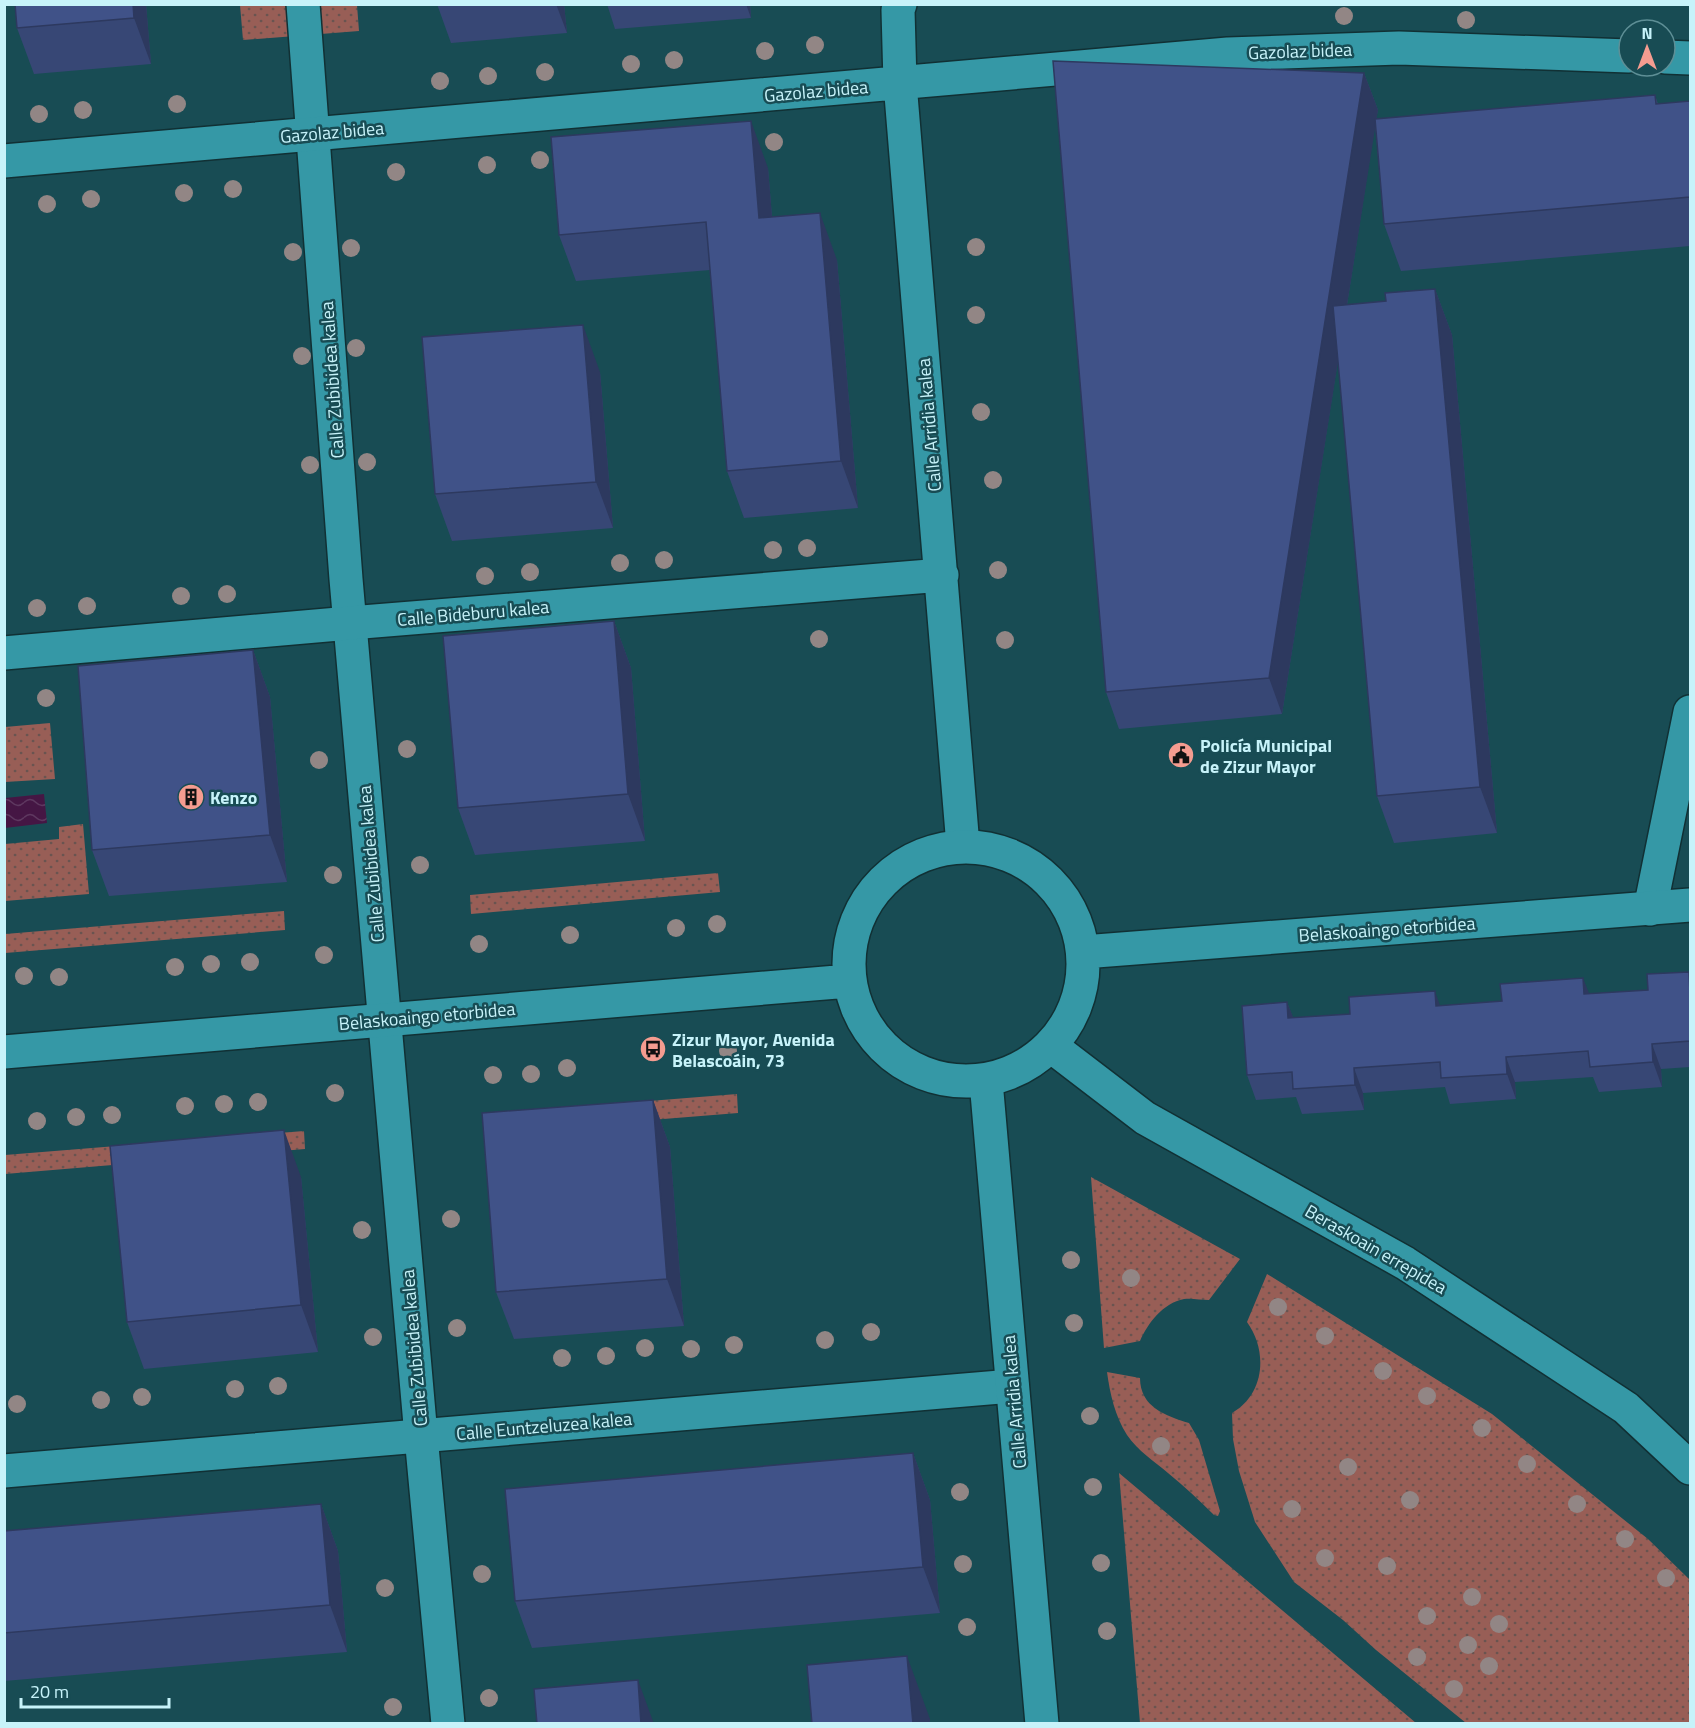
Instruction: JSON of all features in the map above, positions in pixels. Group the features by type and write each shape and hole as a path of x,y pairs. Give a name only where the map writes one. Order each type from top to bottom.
{"street":[{"name":"Calle Zubibidea kalea","path":"303,4 350,623 447,1724"},
{"name":"Calle Arridia kalea","path":"900,4 898,10 900,83 963,846"},
{"name":"Gazolaz bidea","path":"4,161 1228,54 1399,48 1617,56"},
{"name":"Calle Bideburu kalea","path":"4,653 942,575"},
{"path":"1650,909 1690,712"},
{"path":"963,846 994,850 1021,860 1045,877 1064,898 1077,924 1083,952 1082,986 1071,1017 1051,1046 1023,1067 986,1081 949,1080 912,1069 881,1046 859,1013 849,981 854,928 878,886 918,857 963,846"},
{"name":"Belaskoaingo etorbidea","path":"1083,952 1690,905"},
{"name":"Belaskoaingo etorbidea","path":"4,1052 849,981"},
{"name":"Beraskoain errepidea","path":"1051,1046 1145,1118 1405,1263 1626,1408 1690,1468"},
{"name":"Calle Arridia kalea","path":"986,1081 1042,1724"},
{"name":"Calle Euntzeluzea kalea","path":"4,1471 1012,1386"}],"shaded area":[{"path":"240,5 357,5 359,31 243,40"},
{"path":"50,723 55,779 5,782 5,727"},
{"path":"83,824 89,894 5,901 5,844 59,839 59,827"},
{"path":"718,873 720,892 471,914 470,895"},
{"path":"284,911 285,930 5,953 5,934"},
{"path":"737,1094 738,1113 489,1133 487,1114"},
{"path":"304,1131 305,1149 5,1174 5,1155"},
{"path":"1091,1177 1240,1259 1209,1300 1176,1301 1157,1315 1147,1327 1140,1341 1104,1348"},
{"path":"1267,1274 1492,1414 1648,1539 1690,1580 1690,1723 1466,1723 1294,1582 1255,1522 1239,1471 1233,1439 1232,1413 1251,1395 1260,1371 1258,1346 1247,1322"},
{"path":"1107,1372 1140,1378 1141,1388 1149,1403 1163,1413 1189,1423 1199,1440 1220,1511 1218,1516 1214,1515 1131,1441 1116,1413"},
{"path":"1119,1473 1416,1723 1140,1723"}],"water":[{"path":"44,794 47,823 5,828 5,798"}],"building":[{"path":"15,4 133,4 134,18 17,28"},
{"path":"1053,61 1364,73 1269,678 1106,692"},
{"path":"1655,95 1656,104 1690,101 1690,197 1384,224 1375,119"},
{"path":"751,121 759,218 820,213 841,461 727,471 706,222 559,235 551,137"},
{"path":"1435,289 1480,787 1377,796 1333,306 1386,301 1385,293"},
{"path":"583,325 596,482 435,494 422,337"},
{"path":"614,621 628,794 458,808 443,636"},
{"name":"Kenzo","path":"253,650 270,835 92,850 78,666"},
{"path":"1689,972 1690,1041 1652,1044 1653,1062 1590,1067 1588,1051 1506,1057 1507,1074 1441,1078 1440,1062 1354,1068 1355,1085 1293,1089 1292,1072 1247,1075 1242,1006 1287,1002 1288,1018 1350,1014 1349,997 1435,991 1436,1006 1502,1001 1500,984 1583,978 1584,994 1648,990 1647,974"},
{"path":"653,1100 667,1279 496,1292 482,1113"},
{"path":"284,1130 301,1305 127,1322 110,1146"},
{"path":"913,1453 923,1567 515,1601 505,1489"},
{"path":"321,1504 330,1605 4,1633 4,1531"},
{"path":"907,1656 913,1724 812,1724 807,1665"},
{"path":"638,1680 641,1724 537,1724 534,1689"}],"place":[{"name":"Policía Municipal de Zizur Mayor","path":"1181,755"},
{"name":"Kenzo","path":"191,797"},
{"name":"Zizur Mayor, Avenida Belascoáin, 73","path":"653,1049"}]}
